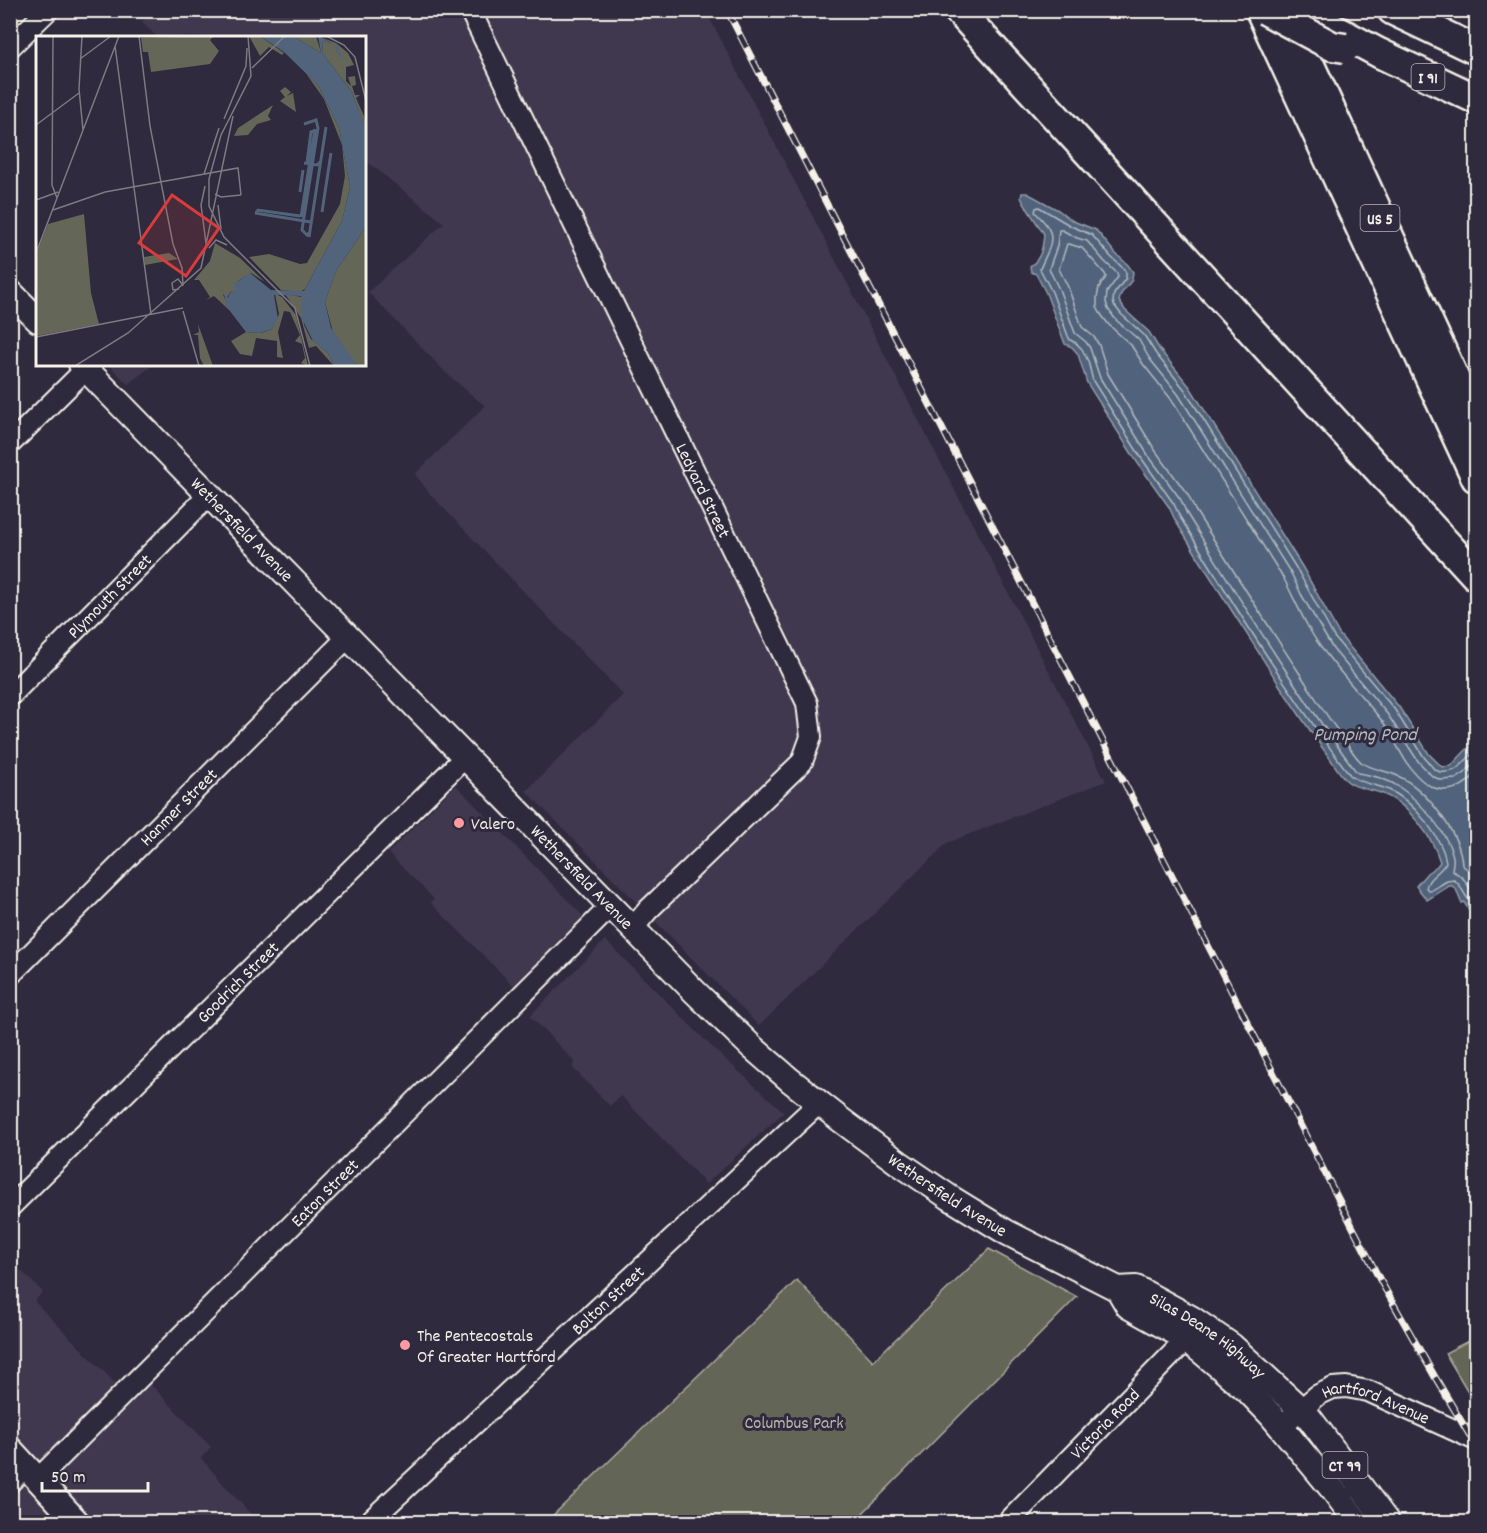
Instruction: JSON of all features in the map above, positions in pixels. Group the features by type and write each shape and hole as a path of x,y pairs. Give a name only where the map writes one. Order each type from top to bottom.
{"highway":[{"path":"958,10 1476,576"},
{"name":"US 5","path":"1260,10 1476,478"},
{"path":"1265,10 1332,46 1341,39 1299,10"},
{"name":"US 5","path":"1284,10 1476,425"},
{"name":"I 91","path":"1392,10 1476,50"},
{"name":"I 91","path":"1341,39 1379,53 1476,99"}],"main road":[{"path":"10,292 36,318"},
{"name":"Wethersfield Avenue","path":"84,367 722,1019 779,1070 880,1149 949,1197 1018,1239 1118,1289"},
{"name":"Silas Deane Highway","path":"1118,1289 1128,1306 1232,1346 1301,1408 1387,1522"},
{"name":"Silas Deane Highway","path":"1192,1331 1209,1357 1242,1386 1281,1426 1350,1514"},
{"path":"21,1469 77,1522"},
{"path":"1350,1514 1363,1490"}],"street":[{"path":"10,47 48,10"},
{"name":"Ledyard Street","path":"470,10 807,703 811,737 802,762 648,910 633,928"},
{"path":"10,444 84,367"},
{"name":"Plymouth Street","path":"10,696 209,495"},
{"name":"Hanmer Street","path":"10,975 348,637"},
{"name":"Goodrich Street","path":"10,1207 465,757"},
{"name":"Eaton Street","path":"21,1469 611,906"},
{"name":"Bolton Street","path":"369,1522 819,1103"},
{"name":"Victoria Road","path":"1008,1522 1192,1331"},
{"name":"Hartford Avenue","path":"1281,1426 1312,1399 1325,1391 1346,1387 1368,1391 1476,1440"}],"shaded area":[{"path":"150,10 706,11 1106,781 947,843 759,1026 526,791 623,695 430,494 415,474 485,406 447,374 368,292 444,223 366,161 366,36 156,36 142,22 152,13"},
{"path":"110,366 152,366 128,384"},
{"path":"456,785 583,916 514,986 432,904 434,899 388,853"},
{"path":"605,940 716,1051 784,1112 706,1184 621,1096 610,1106 572,1067 575,1062 530,1016"},
{"path":"10,1260 43,1292 34,1301 116,1384 133,1366 211,1447 201,1458 258,1522 11,1522"}],"green space":[{"name":"Columbus Park","path":"989,1249 1077,1297 854,1522 546,1522 797,1280 873,1361"},
{"path":"1476,1337 1476,1405 1445,1353"}],"water":[{"name":"Pumping Pond","path":"1022,193 1027,193 1058,210 1073,221 1096,230 1128,265 1133,272 1132,280 1121,294 1119,301 1125,310 1149,332 1160,350 1190,387 1303,568 1339,634 1399,707 1429,754 1442,767 1451,766 1476,743 1476,908 1470,912 1452,886 1427,900 1416,886 1440,862 1432,842 1410,813 1392,798 1353,785 1341,774 1280,686 1169,507 1137,462 1087,383 1078,354 1072,347 1065,344 1046,293 1036,274 1031,272 1030,266 1039,256 1044,234 1023,202"}],"railway":[{"path":"727,10 1380,1280 1476,1446"}],"place":[{"name":"Valero","path":"459,823"},
{"name":"The Pentecostals Of Greater Hartford","path":"405,1345"}]}
